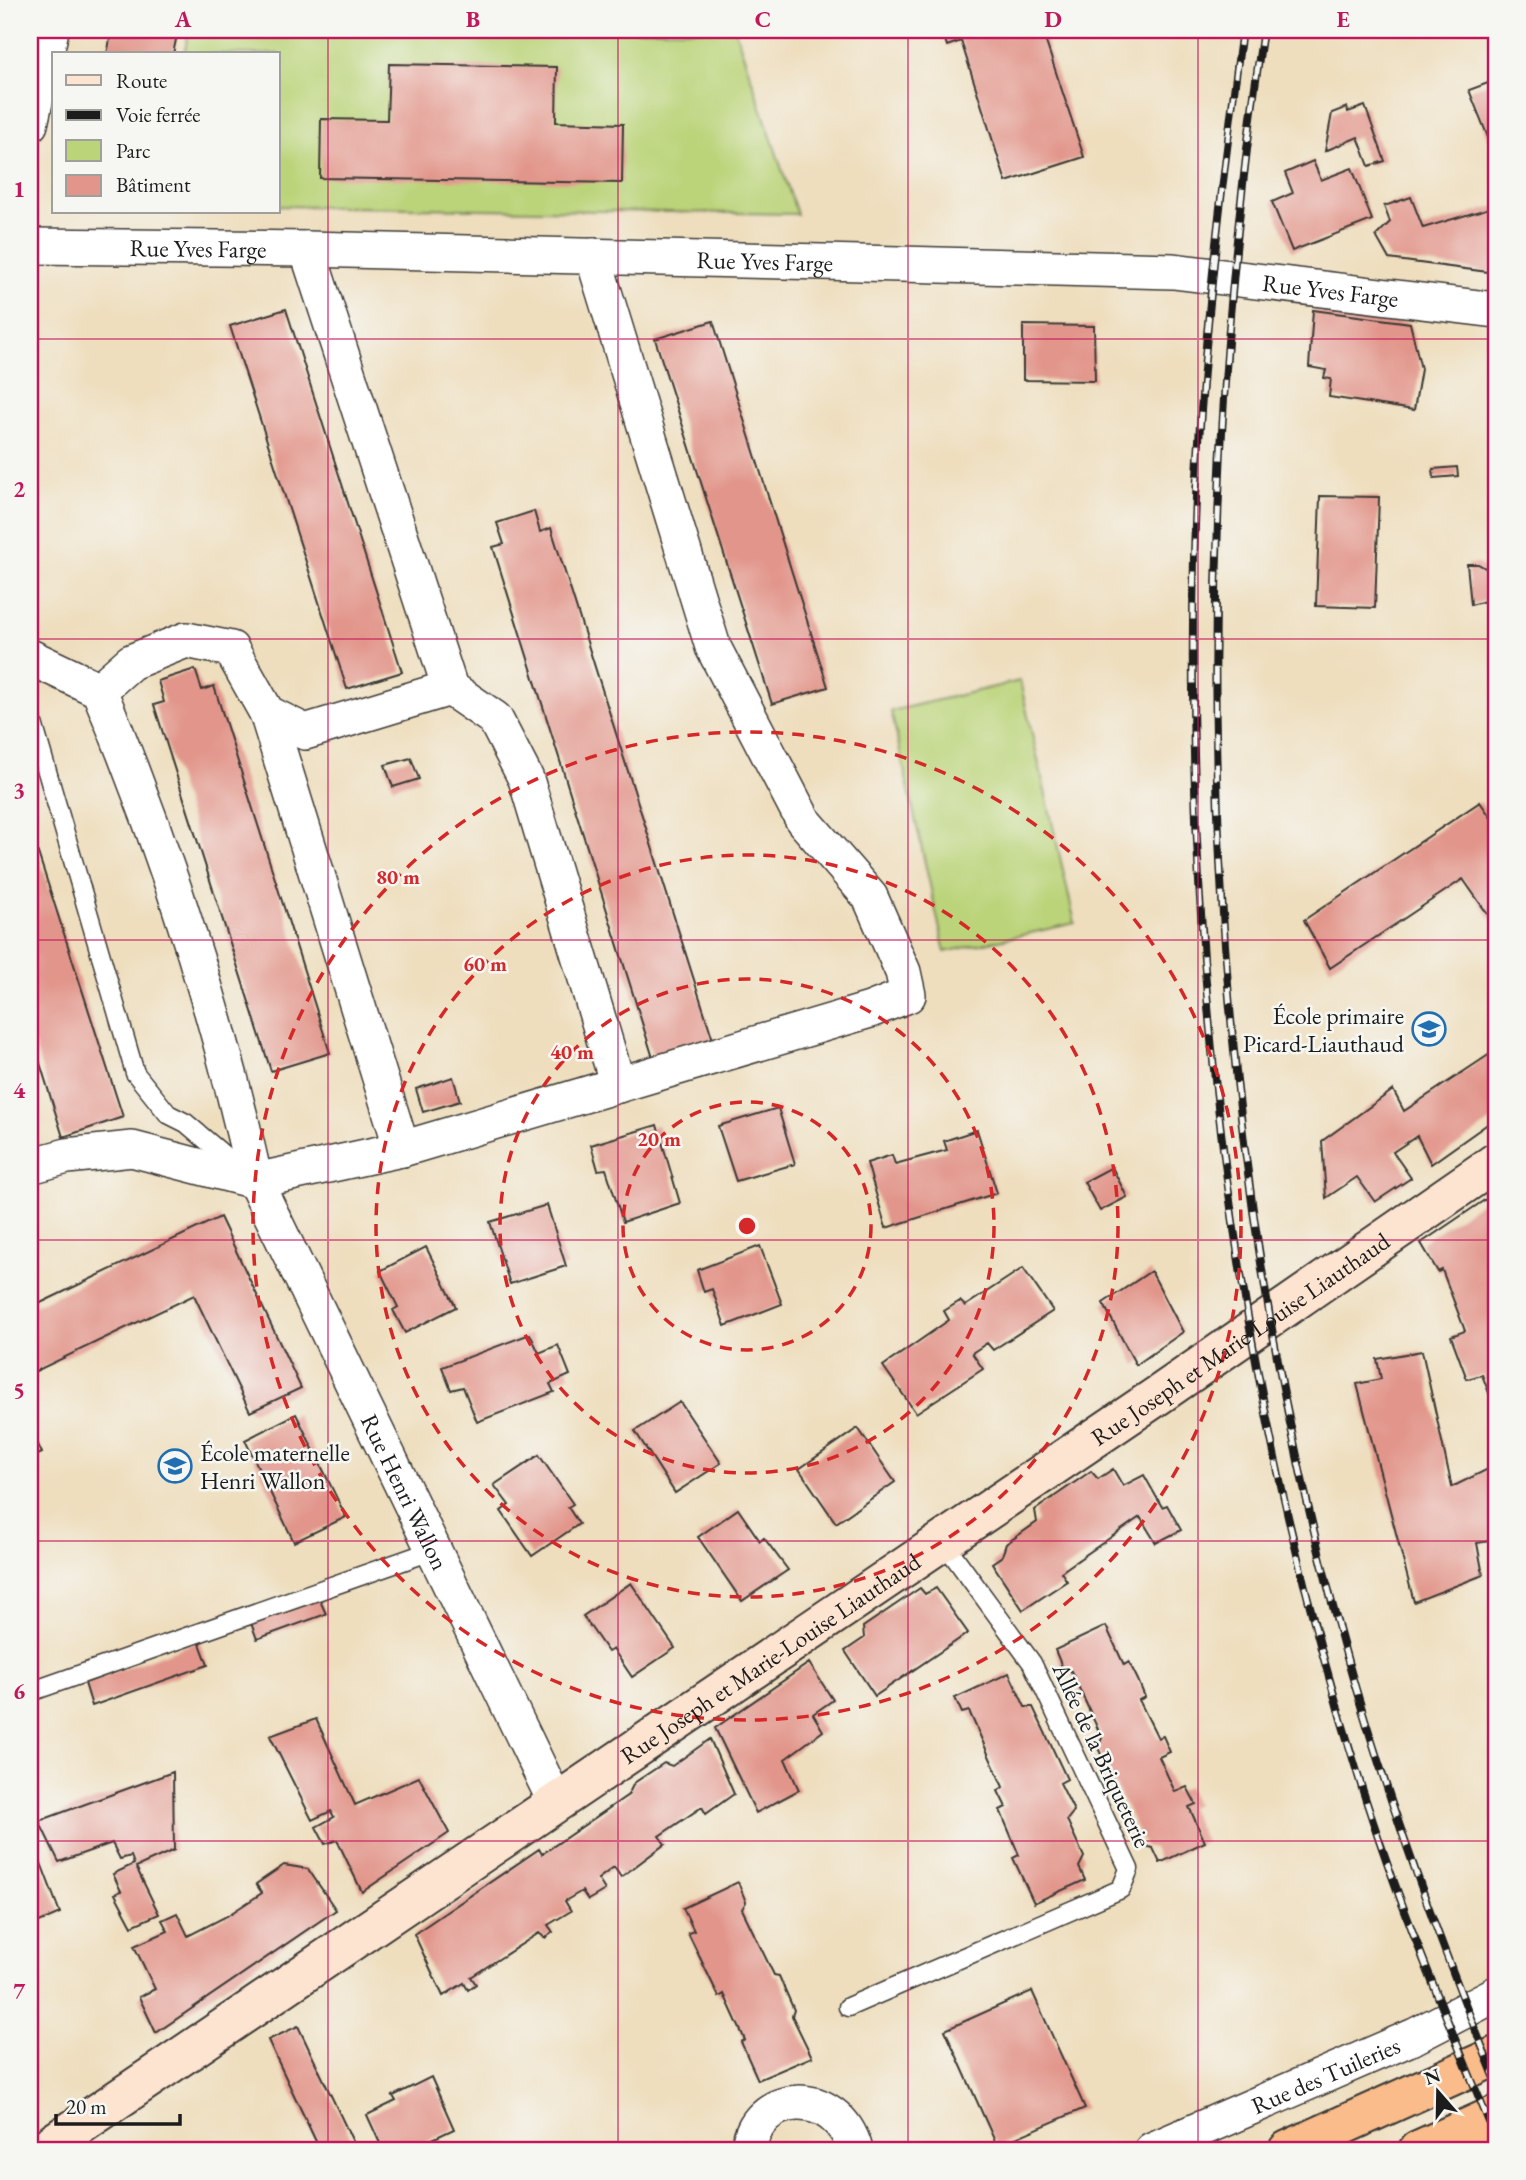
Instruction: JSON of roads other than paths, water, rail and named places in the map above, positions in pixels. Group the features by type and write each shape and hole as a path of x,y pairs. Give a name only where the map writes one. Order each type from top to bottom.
{"highway":[{"path":"1288,2150 1496,2056"},
{"path":"1418,2150 1496,2115"}],"main road":[{"name":"Rue Joseph et Marie-Louise Liauthaud","path":"43,2150 1496,1162"}],"street":[{"path":"30,124 51,30"},
{"name":"Rue Yves Farge","path":"30,246 307,249 1172,271 1496,310"},
{"path":"307,249 450,688 495,719 526,779 618,1085"},
{"path":"30,1166 67,1156 132,1149 255,1181 402,1150 870,1010 908,995 903,972 870,897 803,820 713,647 593,256"},
{"path":"30,657 99,690 131,662 186,640 231,649 267,713 402,1150"},
{"path":"267,713 304,732 450,688"},
{"name":"Rue Henri Wallon","path":"99,690 130,762 204,983 233,1085 255,1181 556,1802"},
{"name":"Rue des Tuileries","path":"1152,2150 1415,2036 1496,1994"},
{"path":"748,2150 755,2129 767,2115 782,2106 799,2103 817,2105 832,2112 845,2124 855,2150"}],"lane":[{"path":"30,713 135,1073 169,1114 186,1124 255,1181"},
{"name":"Allée de la Briqueterie","path":"848,2007 1121,1889 1129,1869 1032,1663 943,1540"},
{"path":"30,1692 434,1550"}],"railway":[{"path":"1242,30 1211,293 1200,425 1194,558 1193,713 1198,869 1209,1024 1227,1178 1251,1332 1281,1484 1318,1636 1361,1785 1391,1874 1496,2139"},
{"path":"1263,30 1237,237 1221,445 1215,654 1220,863 1236,1071 1263,1278 1303,1483 1355,1686 1421,1885 1496,2081"}],"place":[{"name":"École primaire Picard-Liauthaud","path":"1429,1029"},
{"name":"École maternelle Henri Wallon","path":"175,1466"}]}
